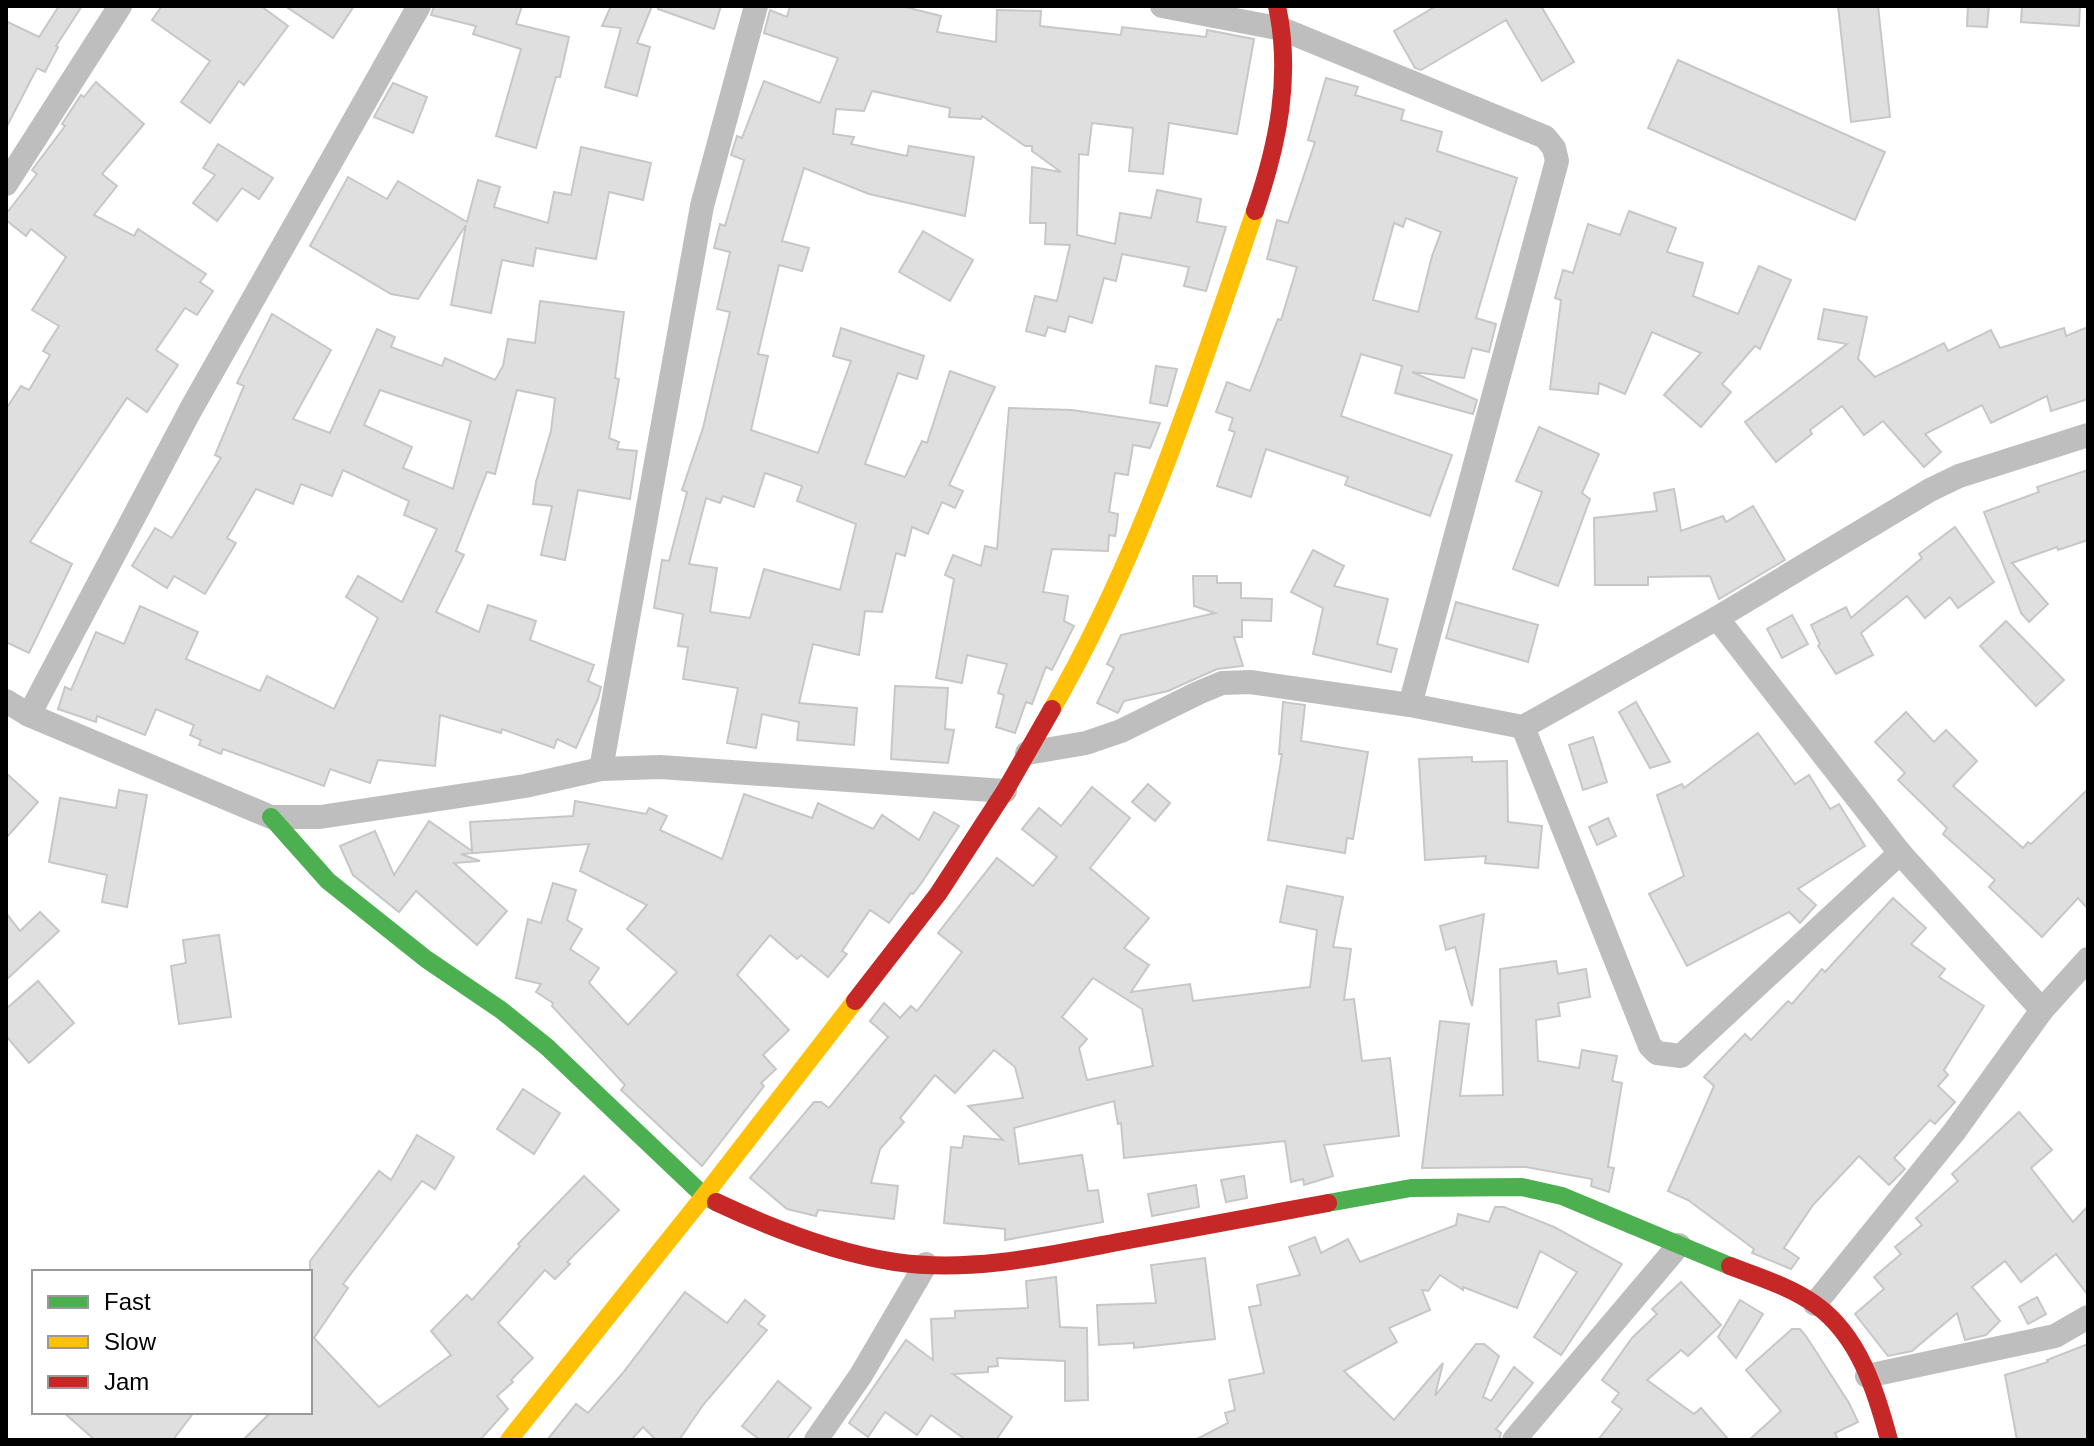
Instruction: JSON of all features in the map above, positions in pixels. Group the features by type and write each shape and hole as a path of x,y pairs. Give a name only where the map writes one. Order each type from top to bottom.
{"street":[{"path":"6,184 120,6"},
{"path":"29,715 191,409 419,6"},
{"path":"601,769 702,206 756,6"},
{"path":"1162,6 1280,18 1545,137 1554,148 1557,161 1410,705"},
{"path":"509,1440 704,1196 938,894 1005,791 1077,666 1116,586 1182,423 1276,143 1284,75 1280,18"},
{"path":"1027,753 1086,743 1121,731 1222,683 1250,682 1410,705 1523,727 1717,618 1930,490 1959,476 2088,435"},
{"path":"1717,618 1900,853 2042,1010"},
{"path":"6,701 29,715 271,817 320,817 525,786 601,769 660,767 1005,791"},
{"path":"1523,727 1650,1046 1657,1053 1681,1056 1900,853"},
{"path":"271,817 328,881 426,959 501,1010 547,1047 704,1196 758,1222 837,1250 897,1262 926,1264 1023,1260 1411,1188 1522,1187 1562,1196 1815,1304 1846,1336 1867,1376 1889,1440"},
{"path":"1815,1304 1954,1132 2042,1010 2088,959"},
{"path":"1514,1440 1679,1245"},
{"path":"816,1440 861,1375 926,1264"},
{"path":"1867,1376 2055,1336 2088,1317"}],"building":[{"path":"59,6 82,6 56,46 45,72 37,68 6,128 6,21 39,37"},
{"path":"162,6 261,6 288,26 244,85 239,81 210,123 181,102 210,61 152,20"},
{"path":"285,6 354,6 333,38"},
{"path":"434,6 522,6 516,24 569,37 560,77 556,77 536,148 496,136 521,49 473,34 476,26 431,15"},
{"path":"611,6 652,6 637,43 650,47 637,96 605,87 621,28 602,26"},
{"path":"658,6 721,6 714,29 658,9"},
{"path":"790,6 901,6 941,16 937,32 996,42 997,10 1041,11 1040,26 1121,35 1122,27 1206,37 1207,30 1254,39 1237,134 1169,123 1163,174 1129,171 1133,128 1092,123 1088,155 1079,154 1077,235 1115,244 1120,213 1151,218 1157,190 1201,199 1197,222 1226,227 1206,291 1184,286 1189,267 1122,254 1116,281 1104,278 1092,323 1069,316 1065,332 1048,327 1045,336 1026,331 1035,296 1057,301 1070,245 1045,244 1046,223 1030,223 1032,167 1061,172 1032,151 1032,146 1025,146 982,116 981,119 949,117 950,108 872,91 864,111 836,109 833,134 854,137 851,144 907,156 909,146 974,157 965,216 869,194 804,168 782,241 809,248 802,271 779,265 758,354 768,356 751,430 818,453 851,361 833,356 841,328 924,356 917,379 898,373 865,464 905,477 922,441 927,443 950,371 995,387 949,485 963,491 955,508 942,502 928,534 912,527 905,556 896,553 882,612 865,611 859,655 813,644 799,703 857,708 854,745 797,740 799,722 762,714 756,748 727,743 738,688 683,679 688,647 678,646 683,614 654,608 662,560 669,561 687,492 682,490 703,428 730,312 717,309 730,252 714,248 720,224 725,226 744,160 731,155 737,136 742,138 764,81 820,103 838,58 764,33 770,10 787,17","holes":["765,473 802,486 797,501 856,524 840,590 764,569 750,618 710,612 717,568 689,564 706,498 720,503 723,496 754,507"]},
{"path":"1436,6 1541,6 1574,62 1542,81 1506,20 1421,70 1415,68 1394,31"},
{"path":"1838,6 1878,6 1890,117 1851,122"},
{"path":"1968,6 1989,6 1987,27 1967,26"},
{"path":"2022,6 2080,6 2079,26 2021,22"},
{"path":"1678,60 1885,152 1855,220 1648,128"},
{"path":"1326,78 1358,87 1355,95 1404,110 1401,120 1442,132 1437,151 1517,178 1476,318 1496,324 1489,352 1472,348 1464,378 1412,372 1477,400 1473,414 1395,393 1402,366 1361,354 1341,416 1452,455 1430,516 1345,485 1348,477 1266,449 1251,497 1217,486 1235,432 1229,430 1233,418 1216,412 1227,382 1250,391 1278,319 1281,320 1297,267 1267,259 1277,220 1288,223 1315,142 1308,140","holes":["1406,218 1441,232 1418,312 1373,300 1394,223 1403,227"]},
{"path":"96,82 144,124 102,174 117,186 94,215 134,236 138,229 206,274 200,282 213,291 197,315 185,308 156,350 178,365 147,412 127,398 30,542 72,564 29,653 6,642 6,409 21,386 29,390 50,355 43,351 59,326 32,310 66,257 31,229 26,236 6,220 6,214 37,174 32,170 65,126 62,124 81,95 84,97"},
{"path":"393,83 427,97 413,133 374,117"},
{"path":"218,144 273,178 259,199 242,188 217,221 193,203 215,175 203,168"},
{"path":"581,147 651,163 643,200 609,192 596,259 536,248 533,266 502,260 491,313 451,305 466,225 418,299 391,294 310,246 348,177 387,199 398,181 467,222 478,180 500,187 494,207 548,223 554,192 571,195"},
{"path":"1629,211 1676,228 1667,252 1703,263 1693,296 1738,314 1759,266 1791,280 1760,349 1755,346 1722,384 1731,392 1701,427 1664,395 1701,353 1652,332 1625,394 1599,383 1598,394 1550,389 1561,300 1555,298 1563,270 1573,273 1588,224 1620,235"},
{"path":"923,231 973,260 950,301 899,272"},
{"path":"540,301 624,312 615,378 619,379 609,438 619,442 617,449 637,451 630,499 578,490 565,560 541,555 552,506 533,504 551,431 555,398 517,390 495,474 487,472 456,551 464,555 436,612 479,632 488,605 536,621 530,640 594,665 588,681 601,687 576,748 557,739 554,748 502,729 501,733 440,715 435,766 378,760 370,783 330,769 324,786 223,749 221,754 199,745 201,740 190,735 194,725 156,709 145,735 97,716 96,722 58,709 65,687 71,690 96,632 124,644 140,606 198,632 186,659 260,691 267,676 334,709 378,618 346,597 358,576 402,602 437,529 404,515 409,501 343,470 332,496 301,484 293,504 256,489 227,538 236,543 205,594 174,576 167,588 132,566 155,528 172,538 221,458 215,455 244,386 237,383 272,314 331,350 293,419 330,433 377,329 395,337 391,347 442,366 445,358 495,380 503,366 508,339 535,343","holes":["380,390 471,421 453,489 403,468 412,447 364,425"]},
{"path":"1824,309 1867,317 1858,359 1875,377 1944,343 1948,351 1991,330 2000,348 2064,328 2066,336 2088,327 2088,399 2051,411 2047,396 1991,423 1982,405 1925,434 1941,452 1924,467 1883,421 1864,435 1842,406 1810,430 1812,434 1776,462 1745,422 1847,344 1818,339"},
{"path":"1156,366 1177,369 1167,406 1150,403"},
{"path":"1009,408 1072,410 1160,423 1150,448 1133,445 1128,475 1115,473 1109,512 1118,514 1115,536 1109,535 1108,551 1052,549 1043,592 1068,596 1064,621 1074,626 1052,670 1046,667 1032,704 1026,702 1015,733 996,727 1004,695 998,693 1007,664 967,655 962,683 936,678 954,579 945,575 953,555 981,566 985,546 997,549"},
{"path":"1539,427 1599,454 1582,493 1590,499 1558,586 1513,569 1542,492 1516,481"},
{"path":"2088,470 2088,540 2012,563 2048,604 2029,622 2021,613 1984,512 2039,492 2037,487"},
{"path":"1674,489 1681,531 1723,516 1726,522 1753,506 1785,560 1719,599 1710,576 1648,577 1648,585 1595,585 1594,518 1657,511 1654,493"},
{"path":"1955,527 1994,582 1958,608 1950,597 1925,618 1907,596 1861,633 1873,655 1836,674 1818,646 1820,644 1811,625 1846,607 1851,618 1922,558 1919,554"},
{"path":"1313,550 1344,566 1334,586 1388,599 1377,644 1397,649 1391,672 1313,654 1323,608 1291,592"},
{"path":"1193,576 1217,576 1217,583 1241,583 1241,598 1272,599 1271,621 1242,620 1242,637 1234,637 1243,666 1217,669 1168,691 1124,701 1118,713 1097,703 1114,668 1107,664 1121,635 1215,613 1194,606"},
{"path":"1456,602 1538,625 1528,662 1446,638"},
{"path":"1792,615 1808,644 1782,658 1767,629"},
{"path":"2006,621 2064,680 2036,706 1980,646"},
{"path":"895,686 948,688 945,729 954,730 948,763 891,759"},
{"path":"1283,702 1305,705 1301,741 1368,752 1353,839 1347,838 1345,853 1268,840 1282,754 1279,754"},
{"path":"1636,702 1670,762 1650,768 1619,712"},
{"path":"1906,712 1934,742 1946,730 1977,761 1953,786 2023,848 2028,842 2031,844 2088,789 2088,909 2078,898 2042,937 1989,887 1995,880 1943,834 1947,828 1898,780 1905,773 1875,742"},
{"path":"1758,733 1795,784 1809,775 1830,809 1839,804 1865,846 1798,889 1816,905 1800,923 1789,912 1687,966 1649,894 1684,876 1657,795 1682,784 1684,788"},
{"path":"1593,737 1607,782 1583,790 1569,745"},
{"path":"1472,757 1472,762 1507,761 1508,822 1542,826 1538,868 1485,863 1486,856 1425,860 1419,759"},
{"path":"6,773 38,802 6,838"},
{"path":"1148,784 1170,803 1155,821 1132,802"},
{"path":"1092,787 1130,818 1090,868 1149,918 1124,948 1149,965 1131,992 1190,984 1193,1001 1310,987 1317,930 1280,922 1287,886 1343,897 1333,947 1351,949 1344,1000 1354,999 1362,1061 1390,1058 1399,1136 1324,1145 1333,1176 1304,1185 1303,1179 1291,1182 1285,1141 1124,1158 1121,1123 1118,1124 1114,1101 1014,1128 1019,1164 1082,1155 1088,1191 1098,1190 1103,1222 1005,1240 1005,1229 944,1223 951,1147 962,1148 964,1136 1003,1140 968,1106 1023,1098 1015,1067 994,1050 955,1093 935,1075 900,1118 904,1122 880,1149 871,1183 898,1186 894,1219 818,1210 816,1216 787,1209 750,1178 814,1102 821,1102 829,1108 888,1037 870,1021 884,1003 900,1018 911,1006 917,1011 962,952 938,933 997,858 1033,886 1057,857 1022,829 1039,808 1061,826","holes":["1093,978 1142,1009 1153,1066 1087,1080 1079,1048 1087,1039 1062,1017"]},
{"path":"119,790 147,795 127,907 102,902 107,875 49,862 60,798 116,808"},
{"path":"744,794 812,818 818,803 873,829 882,815 919,840 934,812 959,826 922,882 889,923 870,910 842,951 847,954 828,977 801,955 797,959 770,935 737,975 789,1030 763,1055 776,1069 761,1083 764,1086 702,1166 621,1090 625,1085 552,1006 553,1003 536,992 541,984 516,978 528,919 541,923 553,883 576,890 567,920 582,929 570,949 599,968 589,983 628,1025 677,972 627,929 647,905 580,871 589,844 461,854 480,861 454,863 507,911 477,945 416,891 399,912 353,875 340,846 375,831 394,875 429,821 472,851 470,822 573,816 575,801 646,814 649,808 667,816 660,830 722,859"},
{"path":"1608,818 1616,836 1597,845 1589,827"},
{"path":"1893,898 1926,928 1911,944 1945,969 1939,977 1984,1006 1944,1070 1948,1075 1938,1086 1955,1102 1935,1124 1930,1120 1894,1158 1905,1169 1889,1185 1859,1156 1813,1205 1784,1248 1799,1258 1791,1269 1752,1253 1754,1249 1688,1200 1668,1191 1714,1086 1704,1077 1745,1034 1751,1040 1788,1001 1792,1004 1822,969 1825,972"},
{"path":"40,912 59,931 6,980 6,913 20,931"},
{"path":"1484,914 1472,1006 1455,947 1446,950 1440,926"},
{"path":"219,935 231,1017 179,1024 171,966 186,963 183,940"},
{"path":"1556,961 1558,974 1586,969 1590,997 1558,1003 1560,1016 1536,1020 1538,1061 1579,1068 1582,1050 1617,1056 1612,1081 1622,1083 1608,1167 1614,1168 1609,1192 1591,1186 1592,1179 1526,1167 1422,1168 1440,1021 1469,1024 1460,1096 1503,1095 1500,969"},
{"path":"38,981 74,1023 29,1063 6,1036 6,1009"},
{"path":"523,1089 560,1113 534,1154 497,1129"},
{"path":"2019,1112 2052,1150 2031,1168 2073,1222 2088,1206 2088,1295 2056,1254 2021,1282 2005,1261 1972,1287 2000,1321 1986,1335 1965,1340 1957,1313 1912,1351 1888,1356 1855,1314 1884,1289 1874,1277 1901,1254 1895,1247 1922,1225 1916,1218 1958,1181 1952,1174"},
{"path":"417,1135 454,1157 435,1189 422,1181 343,1284 348,1288 314,1338 379,1407 451,1355 431,1331 467,1295 472,1300 520,1246 518,1244 584,1176 619,1210 567,1262 570,1264 555,1279 545,1270 498,1323 533,1358 497,1396 508,1409 480,1440 243,1440 269,1414 312,1414 310,1261 379,1171 391,1180"},
{"path":"1244,1176 1247,1198 1226,1202 1221,1180"},
{"path":"1196,1185 1199,1207 1152,1216 1148,1194"},
{"path":"1495,1207 1504,1207 1554,1227 1622,1264 1561,1355 1534,1337 1577,1272 1540,1251 1517,1308 1463,1287 1463,1290 1440,1275 1428,1291 1422,1290 1430,1310 1389,1328 1397,1342 1344,1371 1394,1420 1443,1363 1435,1396 1476,1344 1484,1344 1499,1356 1483,1397 1491,1401 1514,1367 1533,1383 1496,1429 1501,1433 1499,1440 1195,1440 1228,1423 1225,1413 1235,1410 1229,1380 1264,1373 1249,1307 1261,1305 1257,1285 1300,1275 1289,1247 1315,1237 1321,1253 1348,1239 1360,1262 1456,1225 1458,1214 1489,1222"},
{"path":"1205,1258 1215,1339 1134,1348 1134,1343 1099,1345 1097,1305 1156,1303 1151,1265"},
{"path":"1056,1277 1060,1327 1087,1328 1088,1400 1065,1401 1065,1361 997,1358 998,1366 988,1367 988,1372 953,1374 1012,1417 996,1440 966,1440 931,1415 917,1435 885,1412 868,1437 849,1423 906,1340 933,1360 931,1319 955,1318 955,1311 1028,1308 1026,1281"},
{"path":"1681,1282 1721,1325 1688,1356 1681,1350 1647,1380 1694,1414 1701,1408 1729,1440 1598,1440 1622,1409 1612,1402 1619,1393 1602,1380 1632,1338 1657,1314 1652,1309"},
{"path":"685,1292 727,1323 745,1300 765,1316 758,1324 767,1330 703,1405 679,1440 656,1440 643,1427 631,1440 547,1440 576,1404 588,1413"},
{"path":"2037,1297 2046,1314 2028,1324 2019,1307"},
{"path":"1740,1300 1763,1314 1736,1358 1718,1337"},
{"path":"1792,1329 1800,1329 1806,1336 1858,1422 1835,1433 1838,1440 1749,1440 1781,1411 1746,1370"},
{"path":"2088,1344 2088,1440 2017,1440 2005,1375 2048,1362"},
{"path":"778,1381 811,1408 786,1440 760,1440 742,1426"},
{"path":"65,1414 192,1414 173,1440 95,1440"}],"traffic: fast":[{"path":"271,817 328,881 426,959 501,1010 547,1047 704,1196 716,1202"},
{"path":"1328,1203 1411,1188 1522,1187 1562,1196 1730,1266"}],"traffic: slow":[{"path":"1052,709 1114,589 1166,465 1255,211"},
{"path":"509,1440 855,1001"}],"traffic: jam":[{"path":"1255,211 1276,135 1283,84 1277,6"},
{"path":"855,1001 938,894 1005,791 1052,709"},
{"path":"716,1202 826,1246 895,1262 923,1265 979,1264 1035,1257 1328,1203"},
{"path":"1730,1266 1796,1293 1816,1305 1844,1332 1872,1384 1889,1440"}]}
